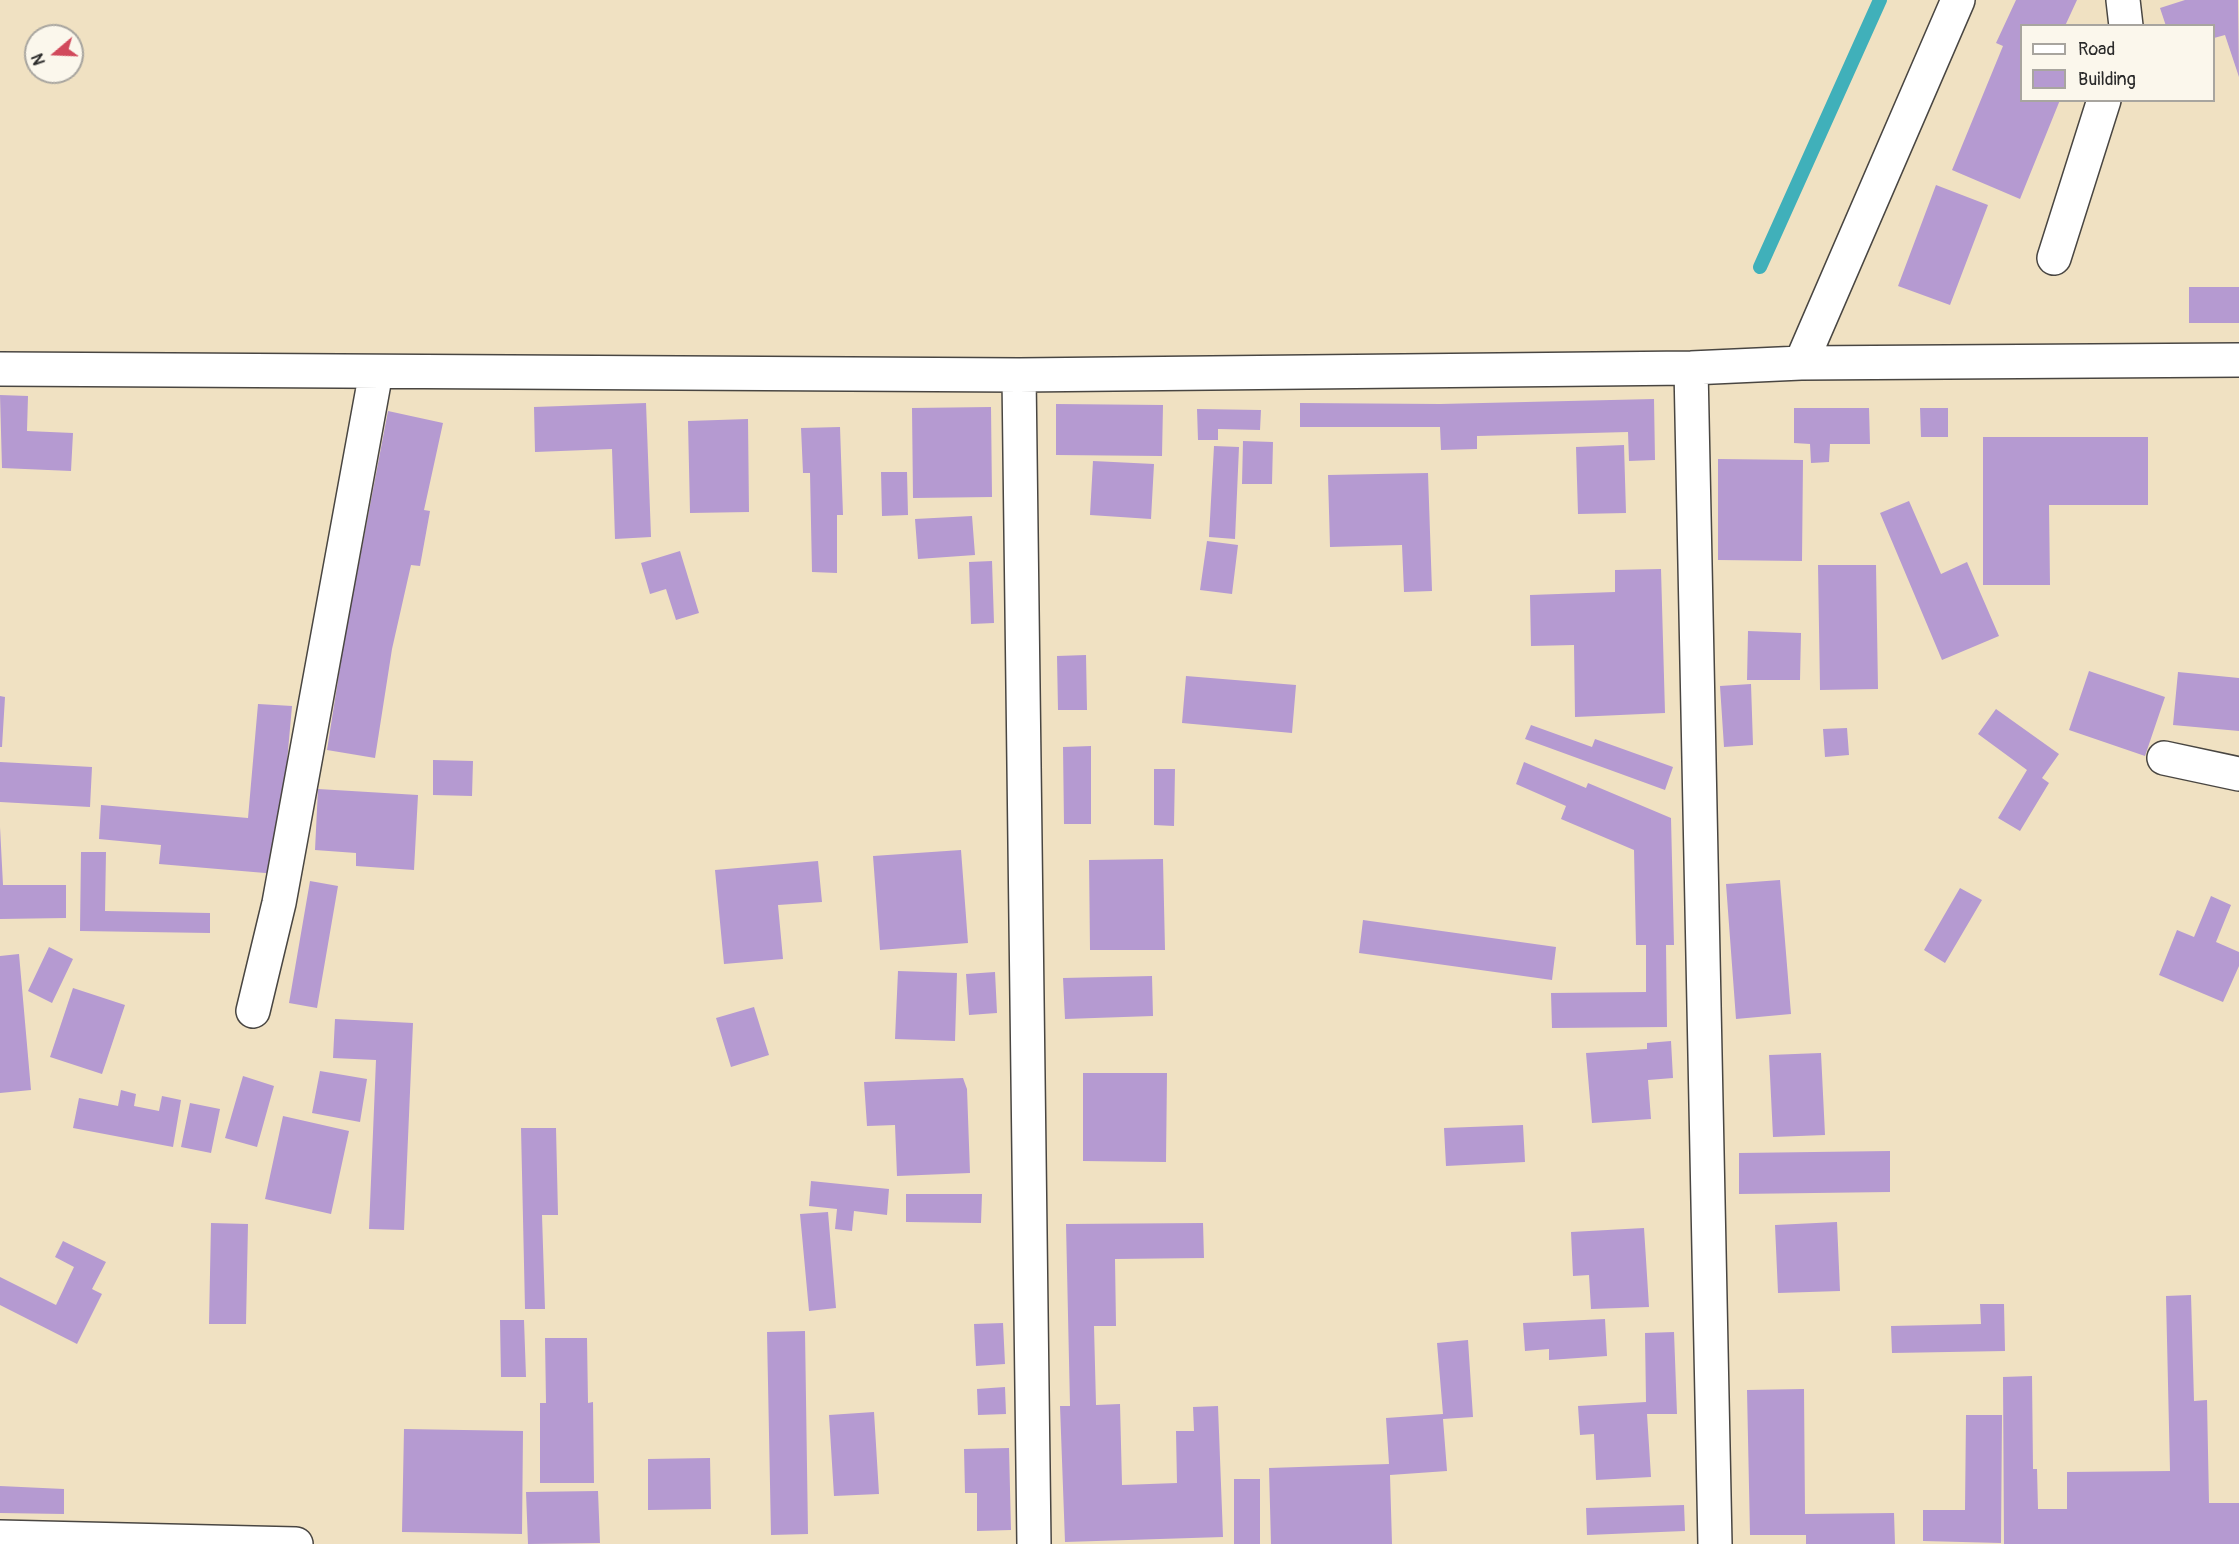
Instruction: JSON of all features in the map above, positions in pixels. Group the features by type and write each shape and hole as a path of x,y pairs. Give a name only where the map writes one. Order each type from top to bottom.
{"street":[{"path":"1801,363 1958,0"},
{"path":"2123,0 2126,24"},
{"path":"2054,258 2102,102"},
{"path":"0,369 1019,375 1691,368 1801,363 2239,360"},
{"path":"1691,368 1715,1544"},
{"path":"253,1011 279,903 376,372"},
{"path":"1019,375 1034,1544"},
{"path":"2164,758 2239,774"},
{"path":"0,1537 296,1544"}],"building":[{"path":"2016,0 2077,0 2066,24 2020,24 2020,102 2059,102 2020,199 1952,170 2003,46 1996,43"},
{"path":"2185,0 2238,0 2239,77 2225,35 2215,38 2215,24 2165,24 2160,8"},
{"path":"1936,185 1988,205 1950,305 1898,286"},
{"path":"2189,287 2239,287 2239,323 2189,323"},
{"path":"0,395 28,396 27,431 73,433 71,471 2,468"},
{"path":"1654,399 1655,460 1629,461 1628,432 1477,436 1477,449 1441,450 1440,427 1300,427 1300,403 1440,404"},
{"path":"646,403 651,537 615,539 612,449 535,452 534,407"},
{"path":"1056,404 1163,405 1162,456 1056,455"},
{"path":"991,407 992,497 913,498 912,408"},
{"path":"1794,408 1869,408 1870,444 1830,444 1829,462 1811,463 1810,444 1794,443"},
{"path":"1920,408 1948,408 1948,437 1921,437"},
{"path":"1197,409 1261,410 1260,430 1218,429 1218,440 1198,440"},
{"path":"388,411 443,423 424,510 430,511 420,566 411,565 392,649 375,758 327,750 344,642"},
{"path":"748,419 749,512 690,513 688,421"},
{"path":"840,427 843,515 837,515 837,573 812,572 810,473 803,473 801,428"},
{"path":"1983,437 2148,437 2148,505 2049,505 2050,585 1983,585"},
{"path":"1243,441 1273,442 1272,484 1242,484"},
{"path":"1624,445 1626,513 1578,514 1576,447"},
{"path":"1214,446 1239,447 1235,539 1209,537"},
{"path":"1718,459 1803,460 1802,561 1718,560"},
{"path":"1093,461 1154,464 1151,519 1090,515"},
{"path":"881,472 907,472 908,515 882,516"},
{"path":"1428,473 1432,591 1404,592 1402,545 1330,547 1328,475"},
{"path":"1909,501 1941,574 1967,562 1999,636 1942,660 1880,513"},
{"path":"972,516 975,555 918,559 915,519"},
{"path":"1207,541 1238,545 1232,594 1200,590"},
{"path":"680,551 699,613 676,620 666,589 650,594 641,563"},
{"path":"992,561 994,623 971,624 969,562"},
{"path":"1818,565 1876,565 1878,689 1820,690"},
{"path":"1661,569 1665,713 1575,717 1574,645 1531,646 1530,595 1615,592 1615,570"},
{"path":"1748,631 1801,633 1800,680 1747,680"},
{"path":"1086,655 1087,710 1058,710 1057,656"},
{"path":"2089,671 2165,697 2145,756 2069,730"},
{"path":"2178,672 2239,678 2239,731 2173,725"},
{"path":"1186,676 1296,685 1292,733 1182,723"},
{"path":"1751,684 1753,745 1724,747 1720,686"},
{"path":"0,696 5,697 2,747 0,747"},
{"path":"258,704 292,706 277,874 159,864 161,845 99,839 101,805 248,818"},
{"path":"1996,709 2059,754 2042,778 2049,783 2020,831 1998,818 2027,770 1978,734"},
{"path":"1531,725 1592,747 1595,739 1673,767 1665,790 1525,739"},
{"path":"1847,728 1849,755 1825,757 1823,729"},
{"path":"1091,746 1091,824 1064,824 1063,747"},
{"path":"433,760 473,761 472,796 433,795"},
{"path":"0,762 92,767 90,807 0,802"},
{"path":"1524,762 1586,788 1588,783 1671,818 1674,945 1666,945 1667,1027 1552,1028 1551,993 1646,992 1646,945 1636,945 1634,850 1561,819 1566,806 1516,784"},
{"path":"1154,769 1175,769 1174,826 1154,825"},
{"path":"318,789 418,795 414,870 356,866 356,853 315,850"},
{"path":"0,827 3,885 66,885 66,918 0,919"},
{"path":"961,850 968,943 880,950 873,856"},
{"path":"81,852 106,852 105,911 210,913 210,933 80,931"},
{"path":"1163,859 1165,950 1090,950 1089,860"},
{"path":"818,861 822,902 778,905 783,959 724,964 715,870"},
{"path":"1780,880 1791,1014 1736,1019 1726,884"},
{"path":"310,881 338,886 317,1008 289,1003"},
{"path":"1960,888 1982,900 1945,963 1924,950"},
{"path":"2211,896 2231,905 2216,942 2239,952 2239,966 2223,1002 2159,975 2177,930 2194,937"},
{"path":"1363,920 1556,947 1552,980 1359,953"},
{"path":"49,947 73,959 52,1003 28,991"},
{"path":"19,954 31,1090 0,1093 0,956"},
{"path":"898,971 957,973 955,1041 895,1039"},
{"path":"995,972 997,1013 969,1015 966,974"},
{"path":"1152,976 1153,1016 1065,1019 1063,978"},
{"path":"73,988 125,1005 102,1074 50,1057"},
{"path":"754,1007 769,1055 731,1067 716,1018"},
{"path":"335,1019 413,1023 404,1230 369,1229 376,1060 333,1058"},
{"path":"1671,1041 1673,1078 1648,1080 1651,1119 1592,1123 1586,1053 1647,1049 1647,1043"},
{"path":"1821,1053 1825,1135 1773,1137 1769,1055"},
{"path":"320,1071 367,1079 360,1122 312,1113"},
{"path":"1083,1073 1167,1073 1166,1162 1083,1161"},
{"path":"243,1076 274,1086 257,1147 225,1138"},
{"path":"963,1078 967,1089 970,1173 897,1176 895,1125 867,1126 864,1082"},
{"path":"121,1090 136,1094 134,1106 159,1111 162,1096 181,1100 173,1147 73,1128 79,1098 118,1106"},
{"path":"190,1103 220,1109 211,1153 181,1147"},
{"path":"283,1116 349,1131 331,1214 265,1199"},
{"path":"1523,1125 1525,1162 1446,1166 1444,1128"},
{"path":"521,1128 556,1128 558,1215 542,1215 545,1309 525,1309"},
{"path":"1890,1151 1890,1192 1739,1194 1739,1153"},
{"path":"811,1181 889,1189 887,1215 854,1211 852,1231 835,1229 837,1209 809,1206"},
{"path":"906,1194 982,1194 981,1223 906,1222"},
{"path":"828,1212 836,1308 809,1311 800,1214"},
{"path":"1837,1222 1840,1291 1778,1293 1775,1225"},
{"path":"211,1223 248,1224 246,1324 209,1324"},
{"path":"1203,1223 1204,1258 1115,1259 1116,1326 1094,1326 1096,1405 1120,1404 1122,1485 1177,1483 1176,1431 1194,1431 1193,1407 1218,1406 1223,1537 1065,1542 1060,1406 1070,1406 1066,1224"},
{"path":"1644,1228 1649,1307 1591,1309 1589,1275 1573,1276 1571,1232"},
{"path":"63,1241 106,1262 92,1289 102,1294 77,1344 0,1305 0,1277 56,1305 74,1267 55,1257"},
{"path":"2191,1295 2194,1401 2207,1400 2209,1503 2239,1503 2239,1544 2004,1544 2003,1377 2032,1376 2033,1469 2037,1469 2038,1509 2067,1509 2067,1472 2170,1471 2166,1296"},
{"path":"1980,1304 2004,1304 2005,1351 1892,1353 1891,1326 1981,1324"},
{"path":"1605,1319 1607,1356 1549,1360 1549,1349 1525,1351 1523,1323"},
{"path":"500,1320 524,1320 526,1377 501,1377"},
{"path":"1003,1323 1005,1364 976,1366 974,1324"},
{"path":"805,1331 808,1534 771,1535 767,1332"},
{"path":"1674,1332 1677,1414 1647,1414 1651,1477 1596,1480 1594,1434 1580,1435 1578,1406 1646,1402 1645,1333"},
{"path":"545,1338 587,1338 588,1403 593,1402 594,1483 540,1483 540,1403 546,1403"},
{"path":"1468,1340 1473,1417 1443,1419 1447,1471 1390,1475 1392,1544 1271,1544 1269,1468 1389,1464 1386,1418 1443,1414 1437,1343"},
{"path":"1005,1387 1006,1414 978,1415 977,1389"},
{"path":"1804,1389 1805,1514 1894,1513 1895,1544 1806,1544 1806,1535 1750,1535 1747,1390"},
{"path":"874,1412 879,1494 834,1496 829,1415"},
{"path":"1966,1415 2002,1415 2001,1543 1923,1541 1923,1510 1965,1510"},
{"path":"404,1429 523,1431 522,1534 402,1532"},
{"path":"1009,1448 1011,1530 977,1531 977,1493 965,1493 964,1449"},
{"path":"710,1458 711,1509 648,1510 648,1459"},
{"path":"1234,1479 1260,1479 1260,1544 1234,1544"},
{"path":"0,1486 64,1489 64,1514 0,1513"},
{"path":"598,1491 600,1543 528,1544 526,1492"},
{"path":"1684,1505 1685,1531 1587,1535 1586,1508"}],"waterway":[{"path":"1760,267 1880,0"}]}
